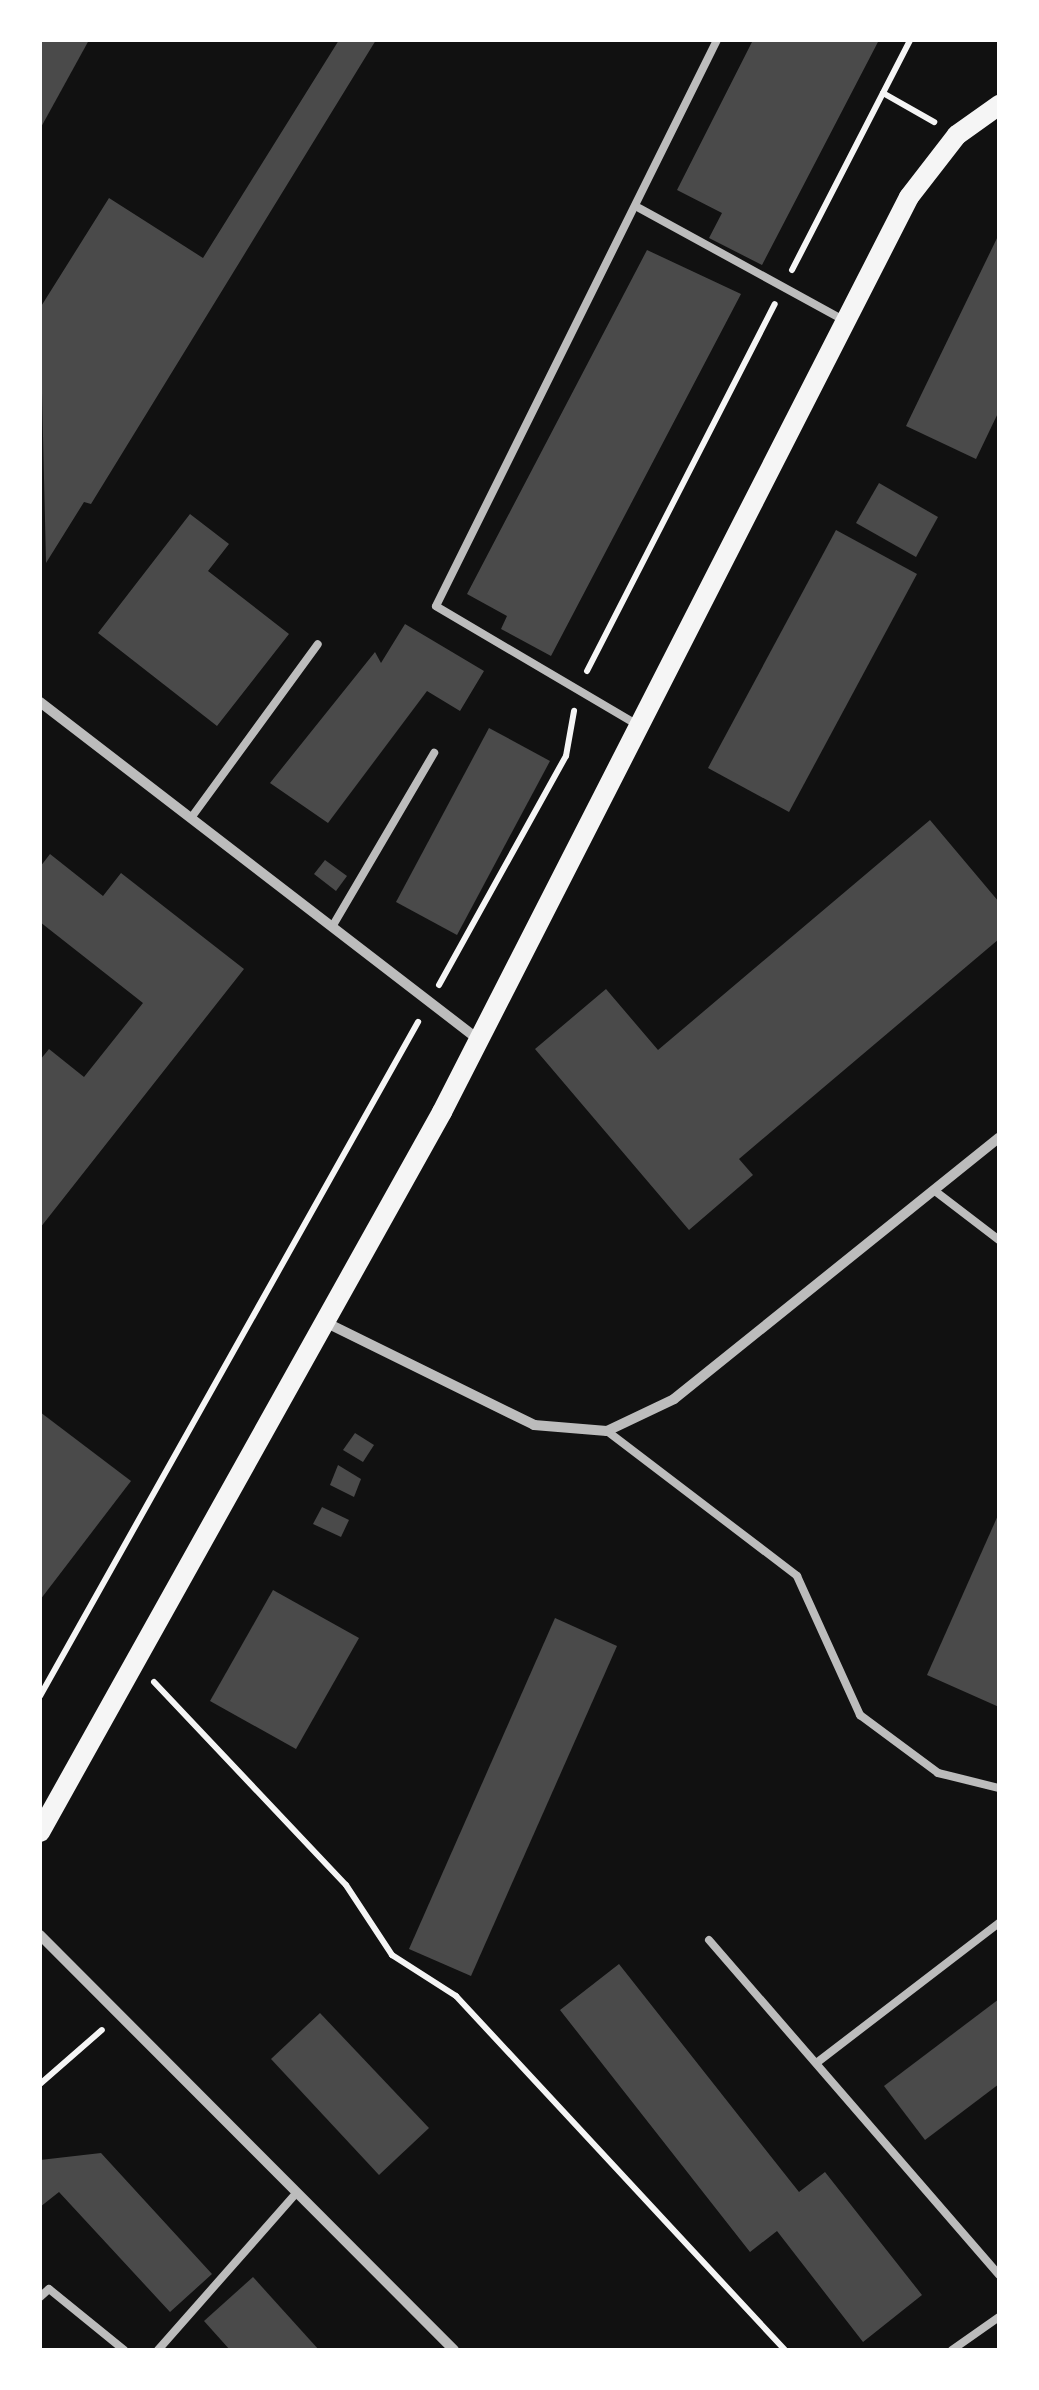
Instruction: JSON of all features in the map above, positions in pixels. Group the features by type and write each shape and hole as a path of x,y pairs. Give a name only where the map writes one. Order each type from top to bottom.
{"main road":[{"path":"40,1832 328,1324 480,1041 909,197 957,135 999,105"}],"street":[{"path":"40,702 480,1041"},
{"path":"328,1324 534,1424 607,1432 674,1399 999,1138"},
{"path":"40,1936 294,2196 454,2350"}],"lane":[{"path":"640,726 436,606 639,208 717,40"},
{"path":"639,208 846,322"},
{"path":"191,818 318,644"},
{"path":"332,927 434,753"},
{"path":"936,1192 999,1240"},
{"path":"607,1432 797,1576 860,1715 938,1773 999,1788"},
{"path":"819,2062 999,1922"},
{"path":"709,1940 819,2062 999,2275"},
{"path":"158,2350 294,2196"},
{"path":"40,2297 50,2290 124,2350"},
{"path":"952,2350 999,2317"}],"path":[{"path":"40,1696 566,756 578,690 910,40"},
{"path":"883,93 957,135"},
{"path":"136,1663 346,1886 392,1956 456,1996 785,2350"},
{"path":"40,2084 118,2016"}],"building":[{"path":"40,40 89,40 40,129"},
{"path":"339,40 376,40 91,504 84,502 46,563 40,308 109,198 203,258"},
{"path":"753,40 879,40 762,265 709,238 722,213 677,190"},
{"path":"999,234 999,411 976,459 906,426"},
{"path":"647,250 741,294 551,656 501,629 507,616 467,594"},
{"path":"879,483 938,517 916,557 856,523"},
{"path":"190,514 229,544 208,571 289,634 217,726 98,633"},
{"path":"836,530 917,574 789,812 708,768"},
{"path":"405,624 484,671 460,711 427,691 328,823 270,783 375,652 381,663"},
{"path":"489,728 550,761 457,935 396,902"},
{"path":"930,820 999,902 999,939 739,1159 753,1175 689,1230 535,1049 606,989 658,1050"},
{"path":"50,854 103,896 121,873 244,969 40,1228 40,1060 49,1049 84,1077 143,1003 40,922 40,867"},
{"path":"325,860 347,876 336,891 314,874"},
{"path":"40,1412 131,1481 40,1600"},
{"path":"355,1433 374,1445 363,1462 343,1450"},
{"path":"338,1465 361,1479 354,1497 330,1485"},
{"path":"322,1507 349,1520 341,1537 313,1524"},
{"path":"999,1513 999,1707 927,1675"},
{"path":"273,1590 359,1638 296,1749 210,1701"},
{"path":"555,1618 617,1646 471,1976 409,1949"},
{"path":"619,1964 799,2192 825,2172 922,2295 863,2342 777,2231 750,2252 560,2010"},
{"path":"999,1999 999,2084 925,2140 884,2086"},
{"path":"320,2013 429,2128 379,2175 271,2059"},
{"path":"101,2153 212,2274 170,2312 59,2192 40,2207 40,2160"},
{"path":"253,2277 319,2350 230,2350 204,2321"}]}
